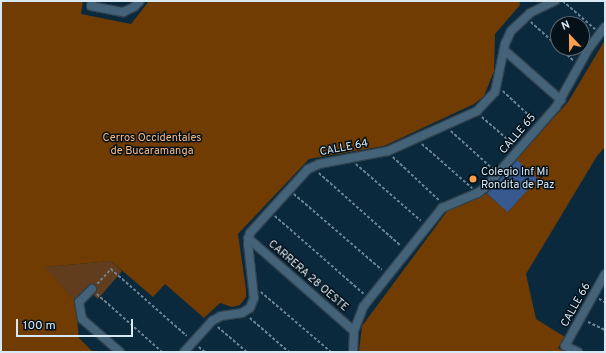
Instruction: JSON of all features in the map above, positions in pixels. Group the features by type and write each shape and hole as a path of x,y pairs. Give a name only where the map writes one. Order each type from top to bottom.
{"street":[{"path":"92,4 123,12 134,7 140,1"},
{"name":"CALLE 64","path":"248,238 269,211 311,167 388,151 477,111 493,95 497,86 508,36 525,16 555,1"},
{"name":"CALLE 65","path":"353,352 354,331 360,312 407,251 445,205 478,193 498,174 561,100 602,30"},
{"path":"504,50 561,100"},
{"path":"184,352 212,321 221,316 244,312 252,303 248,238"},
{"name":"CARRERA 28 OESTE","path":"248,238 354,331"},
{"name":"CALLE 66","path":"578,352 565,346 605,274"},
{"path":"92,289 79,302 82,319 120,352"}],"path":[{"path":"563,1 602,30"},
{"path":"525,16 550,39"},
{"path":"569,56 580,66"},
{"path":"497,86 540,126"},
{"path":"477,111 519,150"},
{"path":"446,125 498,174"},
{"path":"416,139 478,193"},
{"path":"388,151 445,205"},
{"path":"349,158 427,226"},
{"path":"311,167 407,251"},
{"path":"289,189 388,276"},
{"path":"269,211 370,300"},
{"path":"162,352 92,289 111,269 205,352"},
{"path":"252,284 331,352"},
{"path":"244,312 290,352"},
{"path":"580,319 605,330"},
{"path":"212,321 247,352"}],"shaded area":[{"path":"111,261 122,271 98,299 86,288 75,301 44,267"}],"green space":[{"name":"Cerros Occidentales de Bucaramanga","path":"1,1 83,1 81,14 131,24 149,1 519,1 520,5 495,34 494,71 484,96 474,104 384,146 309,159 238,234 246,290 246,297 240,305 232,307 220,303 204,318 165,284 153,297 111,261 45,267 75,301 79,338 93,352 1,352"},
{"path":"605,40 605,147 597,156 526,274 536,319 565,337 558,348 566,352 359,352 362,326 448,210 486,193 508,212 537,179 516,160 568,102"}],"building":[{"path":"517,160 538,179 508,212 487,193"}],"place":[{"name":"Colegio Inf Mi Rondita de Paz","path":"473,179"}]}
